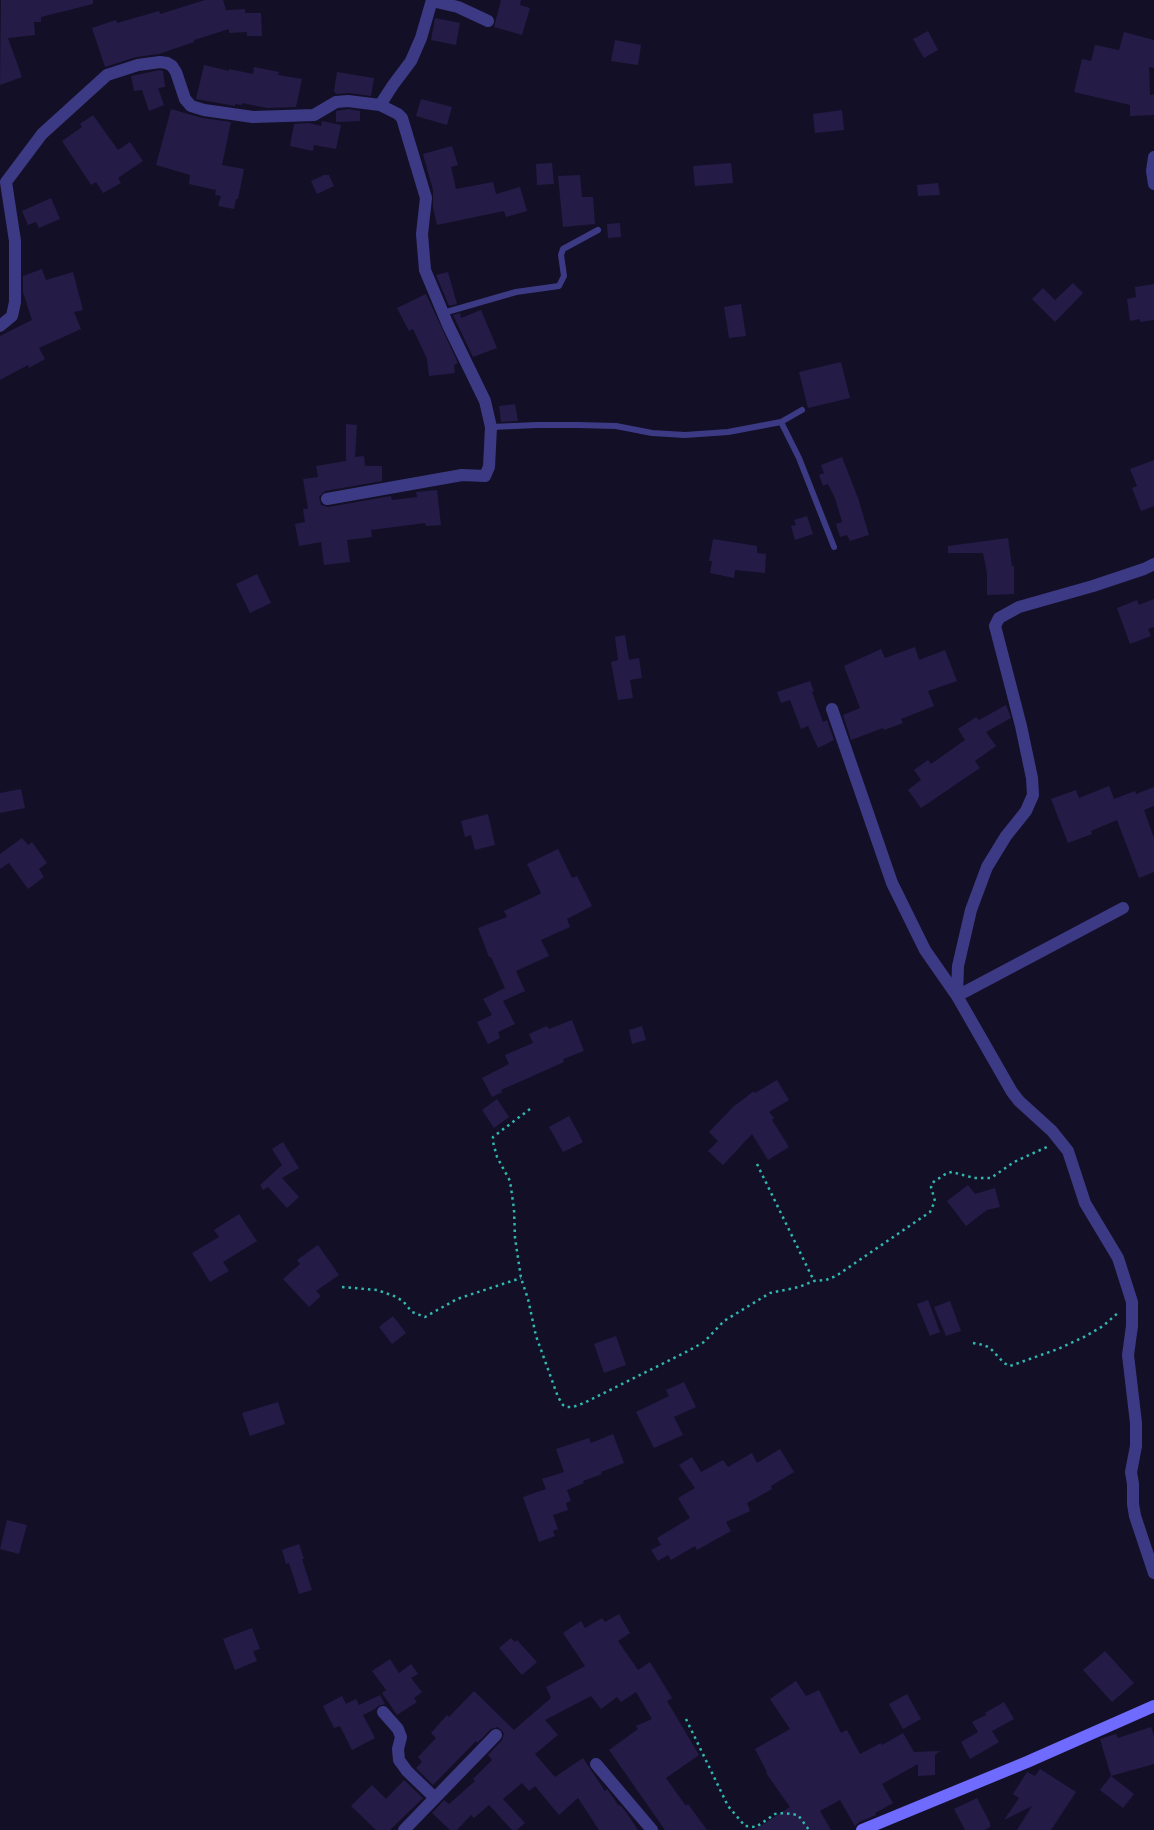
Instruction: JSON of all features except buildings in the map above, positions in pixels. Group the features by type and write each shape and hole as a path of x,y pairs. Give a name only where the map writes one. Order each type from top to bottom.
{"street":[{"path":"380,105 392,85 411,61 421,38 432,0 458,8 488,21"},
{"path":"0,326 12,316 16,302 15,241 6,182 42,134 107,75 138,65 167,63 176,72 185,99 192,106 204,110 253,118 314,115 336,102 348,101 380,105 402,118 426,198 422,234 425,270 443,313 485,401 491,427 489,467 485,476 462,475 327,499"},
{"path":"1154,157 1152,170 1154,184"},
{"path":"956,996 958,966 971,910 987,867 1006,836 1026,811 1033,795 1032,778 1021,726 995,626 999,618 1019,607 1093,586 1154,564"},
{"path":"832,709 892,883 925,950 956,996 1018,1101 1062,1141 1074,1166 1085,1203 1118,1258 1132,1302 1132,1326 1128,1355 1136,1422 1136,1446 1131,1472 1134,1484 1133,1504 1135,1516 1154,1573"},
{"path":"956,996 1123,908"},
{"path":"862,1830 1027,1762 1090,1732 1154,1706"},
{"path":"383,1712 398,1729 401,1737 398,1749 399,1760 407,1772 435,1798"},
{"path":"404,1830 496,1735"},
{"path":"596,1764 652,1830"}],"lane":[{"path":"443,313 516,292 559,286 564,276 561,255 563,249 598,230"},
{"path":"491,427 537,424 616,426 652,433 685,435 728,432 781,422 802,410"},
{"path":"781,422 799,458 834,548"}],"path":[{"path":"530,1110 494,1137 493,1142 499,1162 510,1181 521,1278 528,1299 536,1336 562,1405 573,1407 704,1342 724,1321 770,1293 836,1276 930,1212 935,1201 931,1187 932,1183 946,1173 952,1172 974,1178 991,1178 1014,1162 1062,1141"},
{"path":"756,1164 814,1281"},
{"path":"342,1287 378,1290 394,1296 402,1301 412,1312 425,1317 457,1299 521,1278"},
{"path":"973,1343 984,1344 1008,1366 1020,1364 1084,1337 1103,1326 1132,1302"},
{"path":"686,1719 728,1806 745,1826 756,1827 775,1814 784,1813 798,1815 809,1830"}]}
